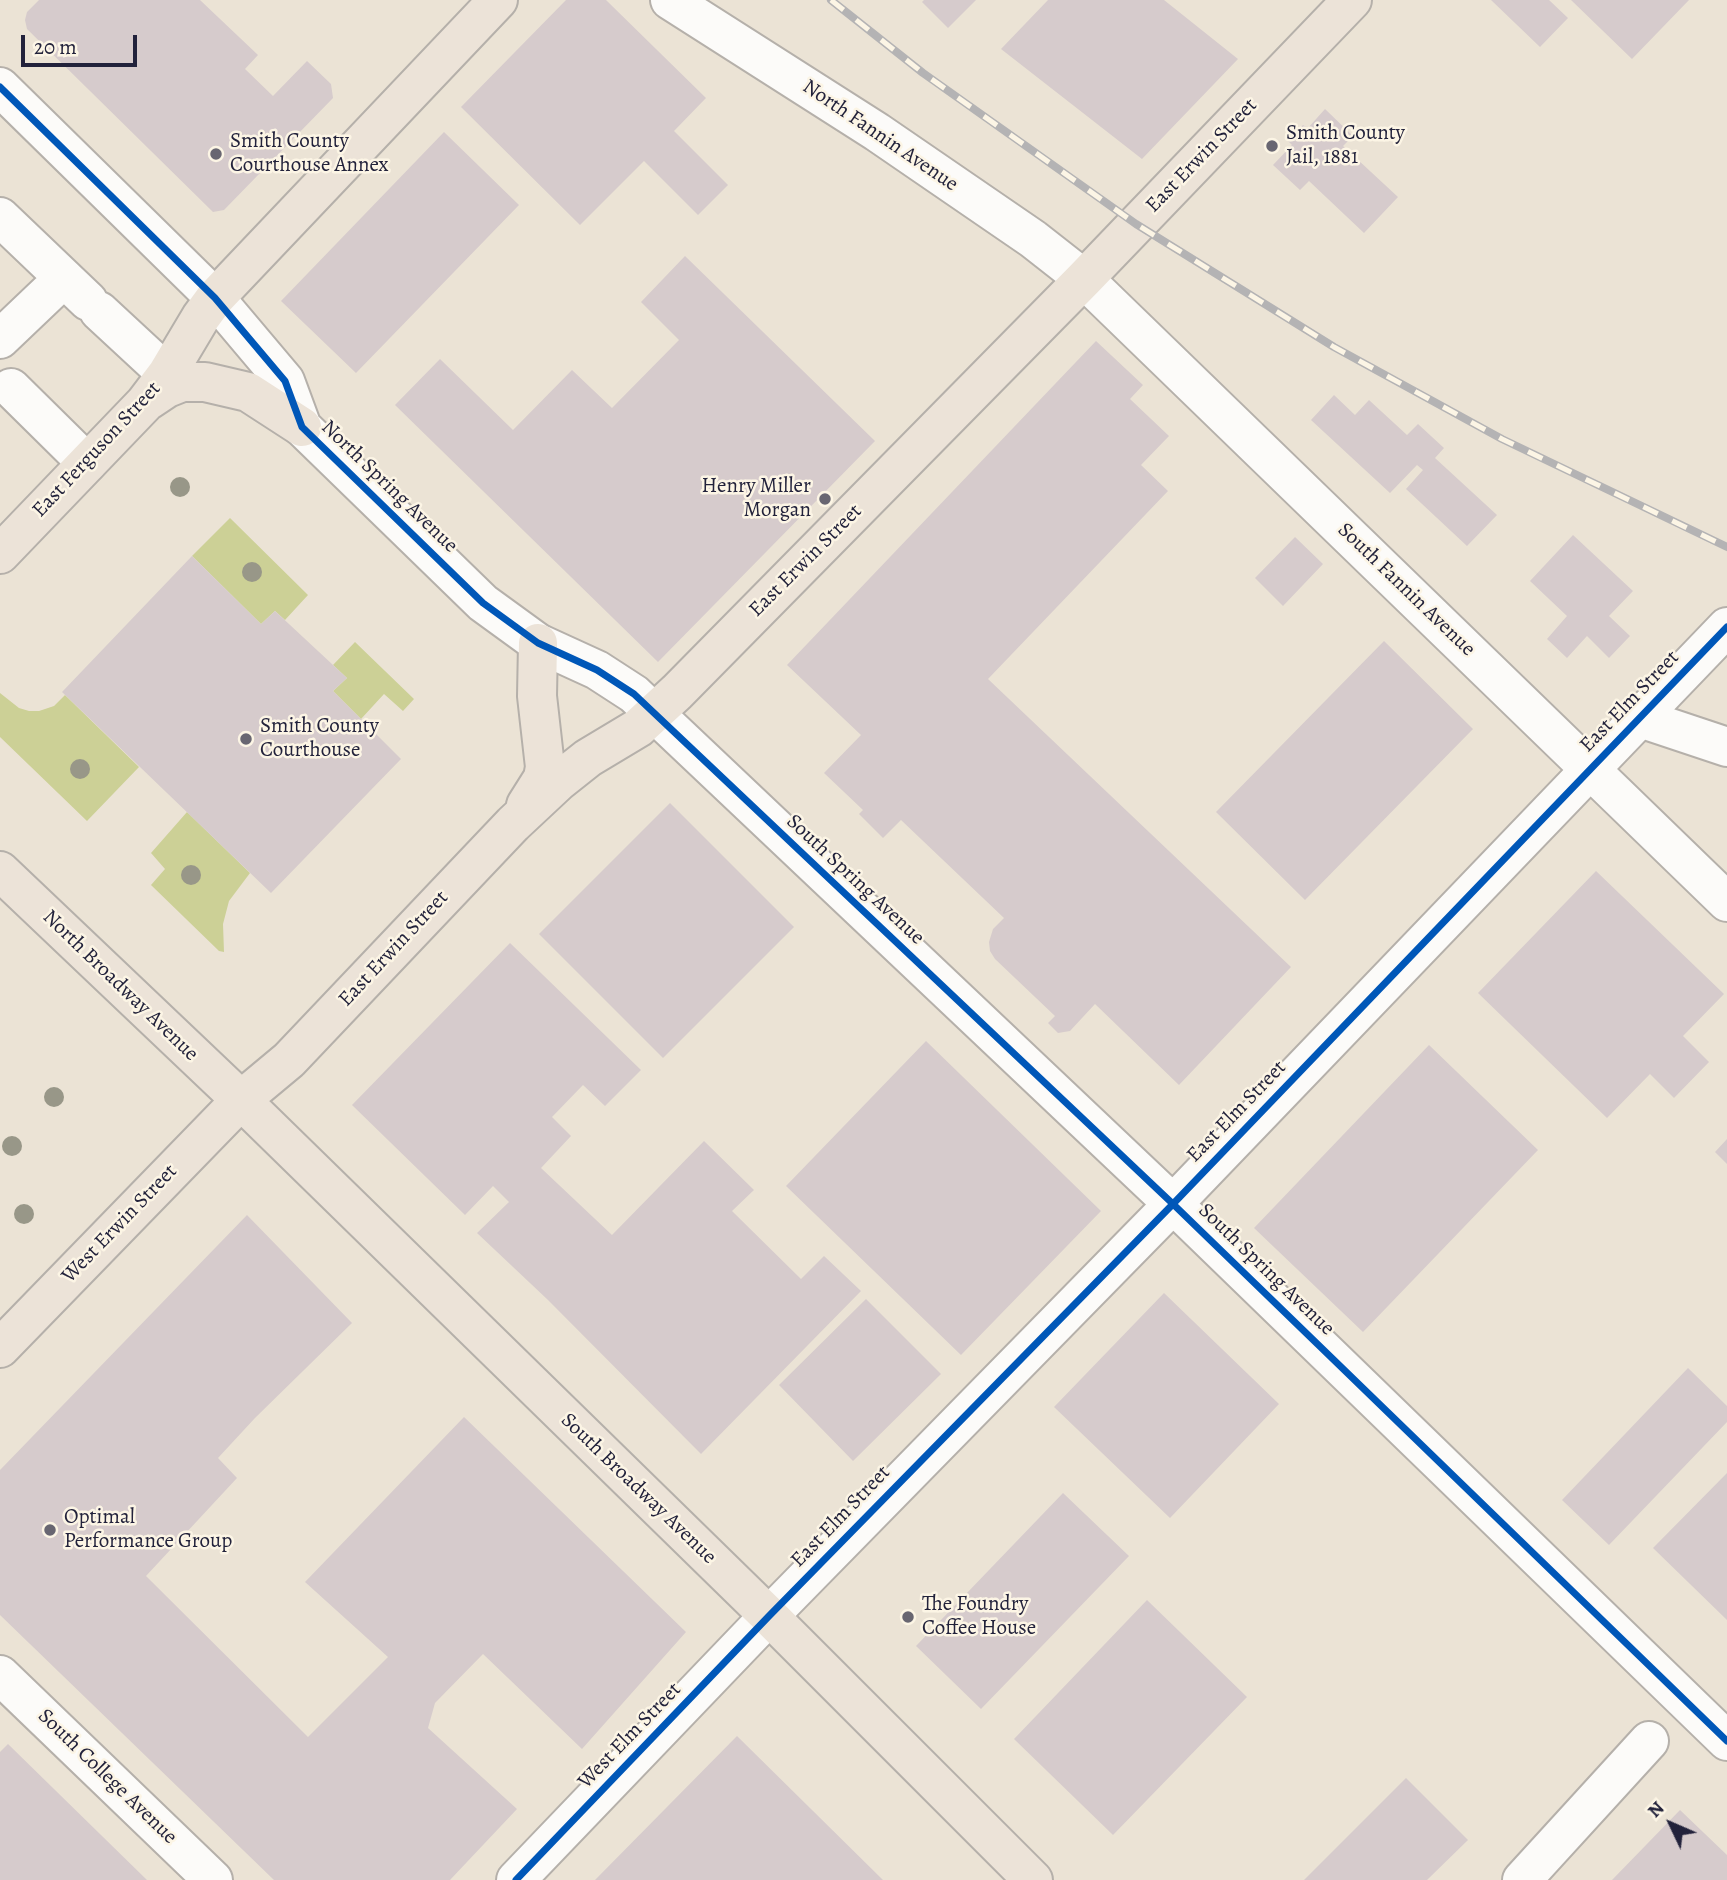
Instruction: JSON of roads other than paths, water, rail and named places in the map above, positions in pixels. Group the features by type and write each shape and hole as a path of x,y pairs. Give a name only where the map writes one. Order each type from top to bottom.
{"main road":[{"name":"East Ferguson Street","path":"0,554 156,389 215,298 498,0"},
{"name":"East Erwin Street","path":"241,1100 289,1060 513,824 559,781 587,758 638,728 654,714 1084,279 1352,0"},
{"path":"156,389 182,382 205,382 248,392 302,426"},
{"path":"513,824 537,788 545,767 537,696 538,643"},
{"name":"North Broadway Avenue","path":"0,871 241,1100"},
{"name":"West Erwin Street","path":"0,1349 241,1100"},
{"name":"South Broadway Avenue","path":"241,1100 769,1616 1033,1880"}],"street":[{"name":"North Fannin Avenue","path":"670,0 877,132 1033,239 1084,279"},
{"name":"North Spring Avenue","path":"0,87 215,298 285,381 302,426 483,603 538,643 618,681 654,714"},
{"path":"0,218 83,297 156,389"},
{"name":"South Fannin Avenue","path":"1084,279 1727,902"},
{"path":"0,339 83,297"},
{"path":"4,382 87,463"},
{"name":"East Elm Street","path":"769,1616 1173,1204 1727,627"},
{"name":"South Spring Avenue","path":"654,714 1173,1204 1727,1741"},
{"path":"1640,718 1727,747"},
{"name":"West Elm Street","path":"516,1880 769,1616"},
{"name":"South College Avenue","path":"0,1675 213,1880"},
{"path":"1522,1880 1649,1741"}],"railway":[{"path":"831,0 923,73 1136,224 1334,347 1502,439 1727,547"}],"place":[{"name":"Smith County Jail, 1881","path":"1272,146"},
{"name":"Smith County Courthouse Annex","path":"216,154"},
{"name":"Henry Miller Morgan","path":"825,499"},
{"name":"Smith County Courthouse","path":"246,739"},
{"name":"Optimal Performance Group","path":"50,1530"},
{"name":"The Foundry Coffee House","path":"908,1617"}]}
